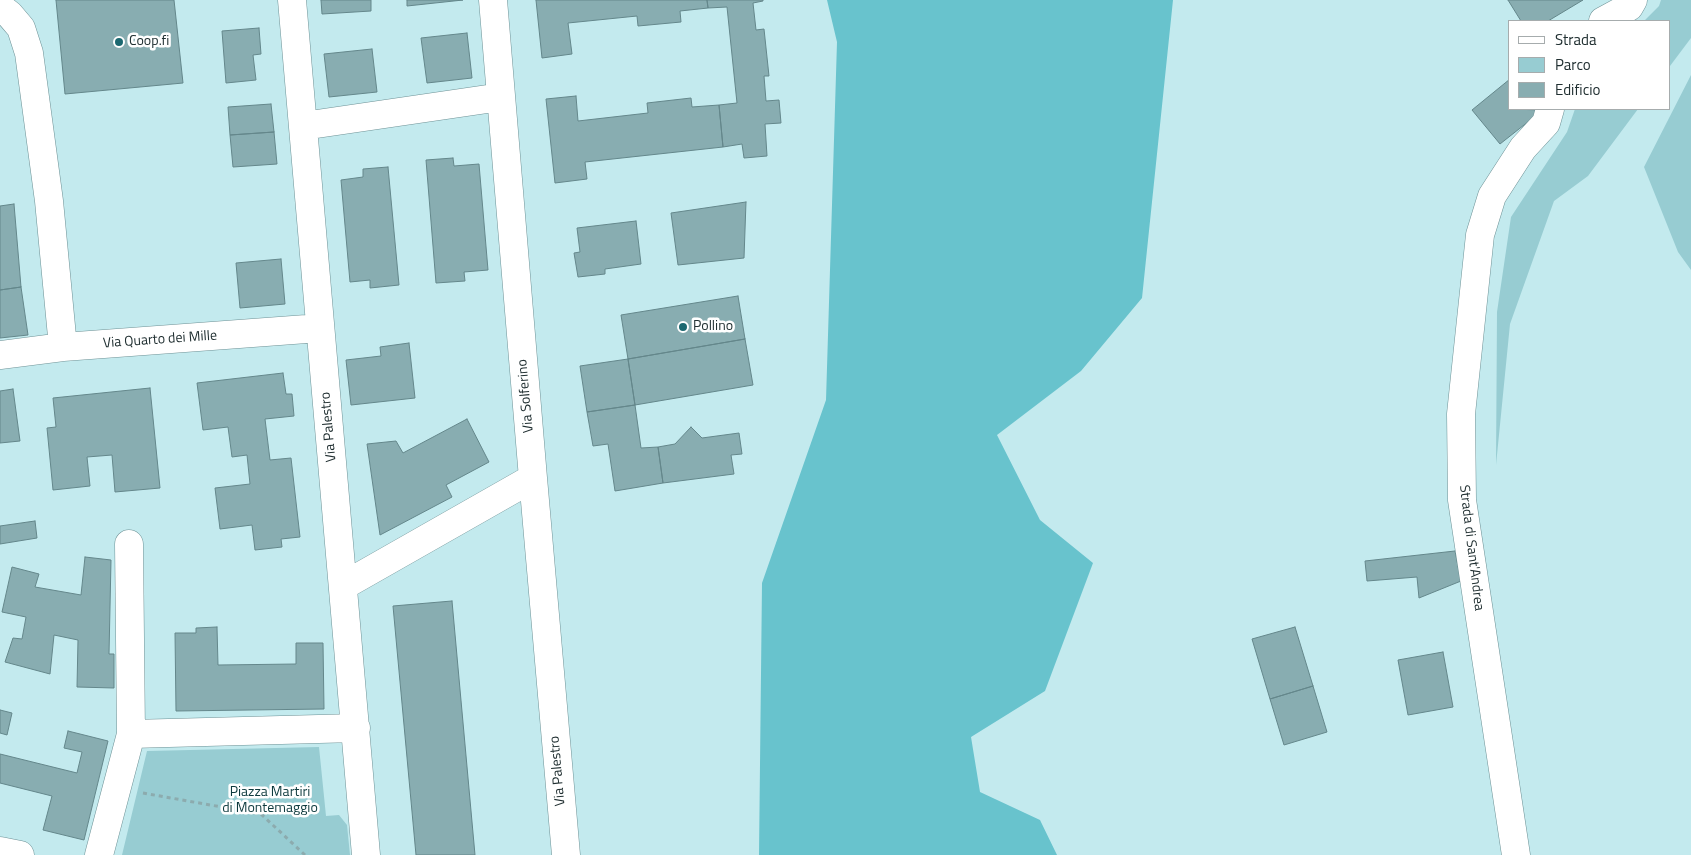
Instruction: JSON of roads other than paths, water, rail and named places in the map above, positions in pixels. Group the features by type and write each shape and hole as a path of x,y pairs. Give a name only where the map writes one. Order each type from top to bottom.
{"street":[{"name":"Via Palestro","path":"292,0 366,855"},
{"name":"Via Solferino","path":"492,0 532,478"},
{"path":"1605,20 1629,6 1633,0"},
{"path":"0,7 21,28 29,53 49,201 63,347"},
{"path":"303,126 501,97"},
{"name":"Strada di Sant'Andrea","path":"1516,855 1462,500 1461,414 1480,235 1492,196 1524,148 1546,123 1550,110"},
{"name":"Via Quarto dei Mille","path":"0,355 63,347 320,328"},
{"name":"Via Palestro","path":"532,478 566,855"},
{"path":"343,586 532,478"},
{"path":"99,855 131,734 130,544"},
{"path":"131,734 356,728"},
{"path":"0,852 20,855"}],"place":[{"name":"Coop.fi","path":"119,42"},
{"name":"Pollino","path":"683,327"}],"park label":[{"name":"Piazza Martiri di Montemaggio","path":"270,802"}]}
